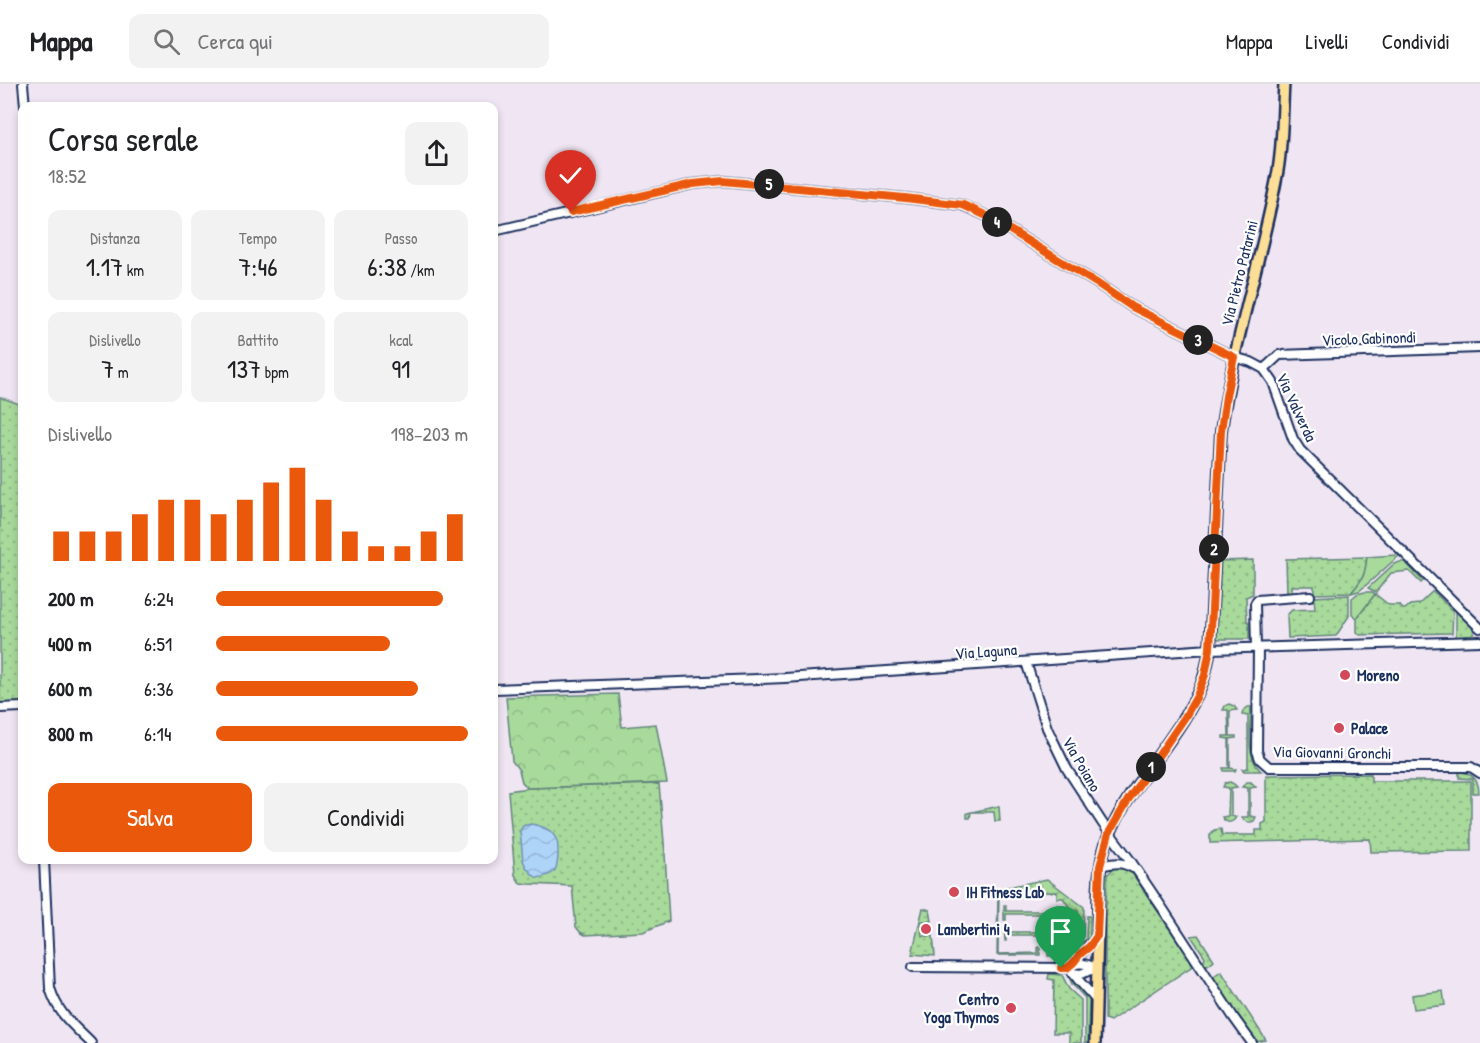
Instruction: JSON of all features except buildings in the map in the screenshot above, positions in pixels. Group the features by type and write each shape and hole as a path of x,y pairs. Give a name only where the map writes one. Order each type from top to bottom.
{"main road":[{"name":"Via Pietro Patarini","path":"1095,1043 1100,866 1109,833 1128,800 1185,717 1197,696 1205,675 1210,649 1221,431 1234,357 1278,174 1284,84"}],"street":[{"path":"23,84 25,102"},
{"name":"Via Valverda","path":"498,230 693,184 723,181 963,205 987,216 1132,307 1234,357 1264,369 1273,382 1293,439 1300,450 1480,628"},
{"name":"Vicolo Gabinondi","path":"1264,369 1279,355 1480,348"},
{"path":"1257,648 1255,604 1257,600 1310,596"},
{"name":"Via Laguna","path":"498,689 773,678 1210,649 1480,641"},
{"name":"Via Giovanni Gronchi","path":"1257,648 1257,751 1260,759 1269,767 1471,767 1480,773"},
{"name":"Via Poiano","path":"1026,662 1047,728 1067,769 1252,1043"},
{"path":"0,708 18,707"},
{"path":"1100,866 1114,863 1126,864 1136,870"},
{"path":"44,864 50,987 60,1012 91,1043"},
{"path":"1071,968 1080,954 1097,936"},
{"path":"913,967 1071,968 1080,962 1096,968"},
{"path":"1071,968 1080,983 1096,1000"}],"green space":[{"path":"0,397 18,404 18,707 0,707"},
{"path":"1400,555 1364,587 1351,593 1363,577 1367,557"},
{"path":"1367,557 1363,577 1351,593 1314,594 1314,586 1292,586 1292,593 1287,593 1286,559"},
{"path":"1253,560 1253,594 1246,597 1249,639 1218,639 1215,637 1220,561"},
{"path":"1405,562 1423,581 1421,583 1409,571 1391,573 1376,592 1368,588 1394,564"},
{"path":"1433,591 1453,611 1452,633 1360,635 1357,632 1357,618 1375,594 1389,605 1399,605 1405,609 1410,605 1419,604"},
{"path":"1365,592 1375,594 1357,618 1352,614 1352,598"},
{"path":"1349,595 1349,616 1336,636 1288,638 1287,615 1292,610 1315,609 1314,597"},
{"path":"1456,610 1473,628 1472,636 1456,637"},
{"path":"618,694 622,727 656,724 667,783 528,788 522,782 519,770 512,761 506,697"},
{"path":"1229,704 1237,710 1230,711 1230,736 1236,736 1236,738 1230,739 1230,768 1236,769 1235,771 1224,771 1223,768 1229,768 1229,739 1223,738 1223,736 1229,736 1228,710 1223,710"},
{"path":"1248,707 1251,707 1251,750 1256,765 1261,771 1242,769 1248,768 1248,716 1242,715"},
{"path":"1459,772 1474,778 1478,784 1479,793 1473,793 1473,779 1459,778"},
{"path":"1371,774 1371,781 1471,781 1471,851 1371,852 1370,839 1210,843 1210,835 1214,830 1221,829 1222,835 1256,835 1256,830 1262,830 1262,824 1266,822 1266,775"},
{"path":"1230,782 1237,787 1231,788 1231,816 1236,817 1229,822 1222,817 1228,816 1229,788 1223,787 1225,783"},
{"path":"1247,782 1251,782 1256,787 1250,788 1250,816 1256,817 1250,822 1245,821 1242,817 1248,817 1248,788 1242,787"},
{"path":"659,784 669,921 643,932 585,935 576,927 572,886 520,883 515,875 508,791 528,788"},
{"path":"999,806 1000,821 995,821 994,812 972,812"},
{"path":"1123,867 1132,873 1194,965 1110,1021 1105,1019 1107,875 1114,868"},
{"path":"1047,879 1084,907 1083,937 1072,945 1066,955 1048,956 1048,947 1051,947 1051,954 1060,953 1060,947 1063,947 1073,937 1079,937 1078,911 1072,911 1063,898 1057,898 1057,892 999,893 998,954 1038,953 1038,947 1040,947 1040,955 997,955 998,889"},
{"path":"1004,905 1006,905 1006,911 1058,911 1058,905 1065,911 1066,920 1063,914 1006,914 1006,920 1004,920"},
{"path":"923,908 930,910 932,921 921,921 922,936 933,936 935,956 912,954"},
{"path":"1087,916 1090,916 1090,938 1068,962 1073,952 1086,939"},
{"path":"1004,926 1006,932 1064,932 1064,926 1066,926 1066,935 1058,941 1058,935 1006,935 1005,941"},
{"path":"1198,935 1214,960 1208,965 1203,963 1205,957 1191,936"},
{"path":"1221,971 1266,1040 1256,1042 1214,979 1214,976"},
{"path":"1049,974 1062,975 1069,989 1081,1000 1081,1043 1069,1043 1069,1033 1053,1033 1054,980 1048,979"},
{"path":"1068,975 1089,996 1088,1043 1085,1043 1085,998 1072,984"},
{"path":"1443,991 1445,1005 1414,1009 1412,995"}],"water":[{"path":"531,824 551,832 558,845 555,871 537,878 526,867 523,860 520,831 523,826"}],"place":[{"name":"Moreno","path":"1345,675"},
{"name":"Palace","path":"1339,728"},
{"name":"IH Fitness Lab","path":"954,892"},
{"name":"Lambertini 4","path":"926,929"},
{"name":"Centro Yoga Thymos","path":"1011,1008"}],"route":[{"path":"571,212 693,184 723,181 963,205 987,216 1132,307 1234,357 1221,431 1210,649 1205,675 1197,696 1185,717 1128,800 1109,833 1100,866 1097,936 1073,963 1067,968 1061,968"}]}
